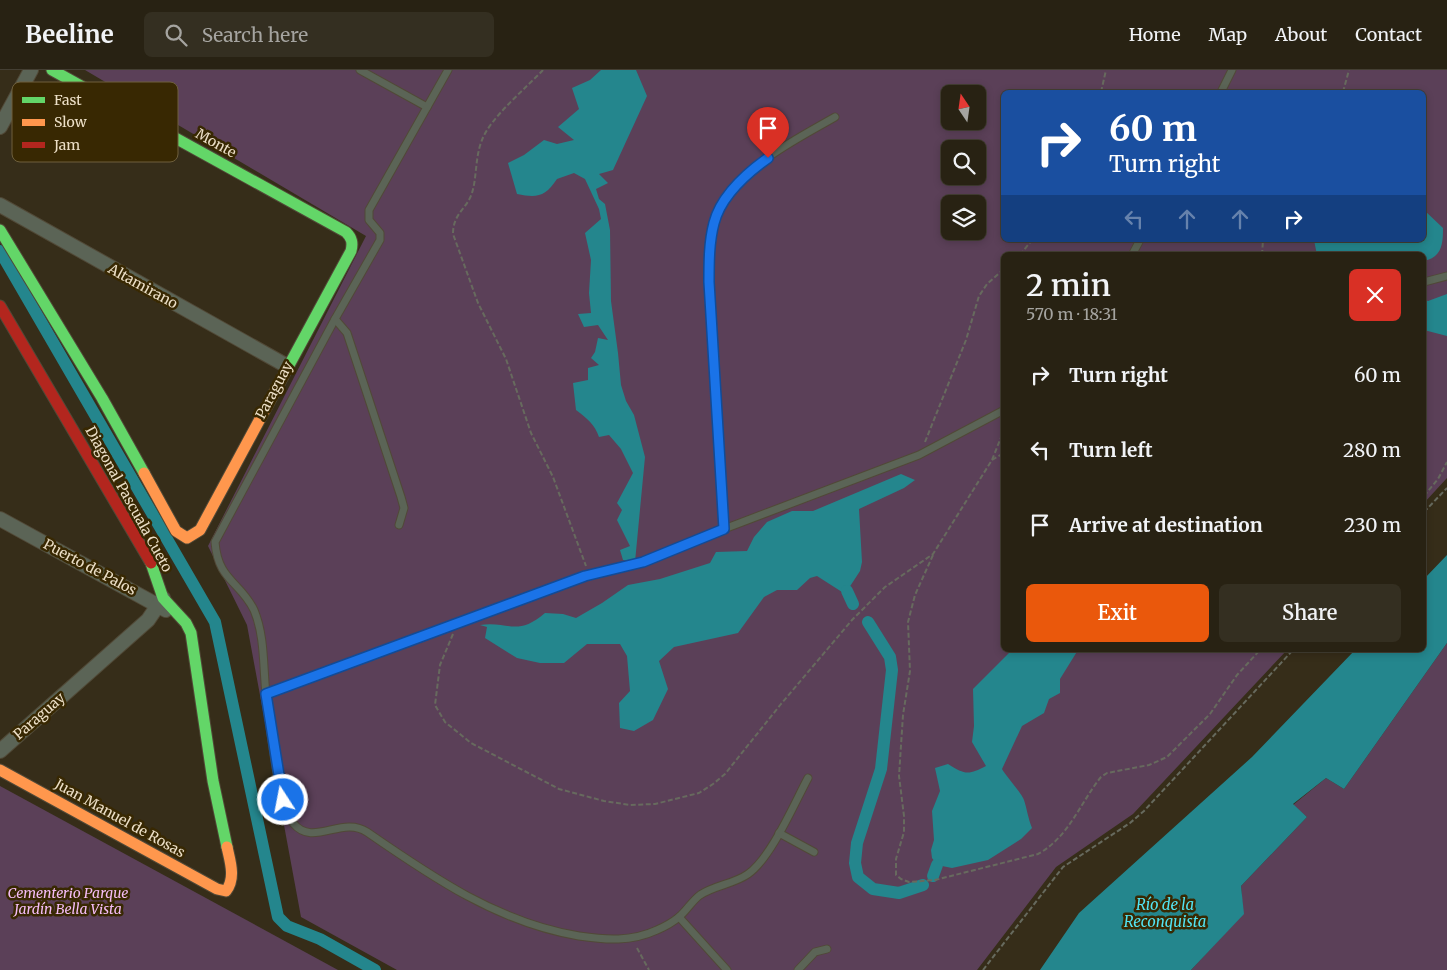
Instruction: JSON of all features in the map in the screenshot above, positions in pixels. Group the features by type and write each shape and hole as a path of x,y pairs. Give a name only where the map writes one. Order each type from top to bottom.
{"street":[{"path":"24,82 31,70"},
{"name":"Monte","path":"52,70 74,82"},
{"path":"0,127 12,105"},
{"name":"Monte","path":"178,139 346,232 352,238 353,245 351,251"},
{"name":"Altamirano","path":"0,205 287,366"},
{"name":"Diagonal Pascuala Cueto","path":"0,230 98,392 176,530 187,538 200,530"},
{"name":"Paraguay","path":"200,530 287,366 351,251"},
{"name":"Diagonal Pascuala Cueto","path":"0,306 152,565 161,602"},
{"name":"Puerto de Palos","path":"0,519 146,598 161,602 179,616"},
{"name":"Paraguay","path":"0,751 148,620 161,602"},
{"name":"Juan Manuel de Rosas","path":"0,770 216,889 226,891 231,885 232,869 213,780 191,633 179,616"}],"lane":[{"path":"360,70 427,107"},
{"path":"448,70 369,210 369,220 380,233 380,240 335,319 215,542 220,565 229,580 247,598 257,619 260,630 266,694 283,800 292,821 305,831 317,833 346,826 360,827 417,866 472,899 513,919 564,934 605,940 626,939 656,930 679,917 694,899 705,892 736,880 754,869 779,833 808,778"},
{"path":"1221,90 1232,70"},
{"path":"724,529 709,282 710,242 714,221 727,198 745,174 780,149 834,117"},
{"path":"1426,281 1447,276"},
{"path":"335,319 347,333 404,508 399,525"},
{"path":"266,694 585,576 643,562 724,529 919,456 1001,412"},
{"path":"779,833 814,852"},
{"path":"679,917 727,970"},
{"path":"798,970 815,952 826,949"}],"path":[{"path":"543,70 488,127 479,151 472,194 453,225 454,234 478,303 506,359 531,433 553,477 586,564 585,576"},
{"path":"1101,90 1106,70"},
{"path":"1344,90 1349,70"},
{"path":"1022,252 1030,242"},
{"path":"919,456 966,340 979,296 987,284 1001,272"},
{"path":"1001,438 992,460 934,553 914,595 907,630 910,671 903,715 899,776 904,832 894,868 896,874 901,879 909,882 935,880 1038,854 1046,850 1065,832 1102,777 1108,773 1157,763 1167,757 1210,714 1237,675 1258,652"},
{"path":"992,460 1001,455"},
{"path":"1426,494 1438,479 1447,462"},
{"path":"1426,510 1447,488"},
{"path":"456,624 455,632 440,665 435,705 445,722 457,733 559,789 604,801 630,805 655,804 699,793 719,779 852,620 884,587 934,553"},
{"path":"983,970 1063,867 1130,824 1144,811 1291,652"},
{"path":"636,948 649,970"}],"green space":[{"path":"85,70 1447,70 1447,478 1426,501 1426,252 1001,252 1001,652 1285,652 1133,814 1056,867 977,970 397,970 301,917 247,625 208,546 366,236 178,125 178,82 105,82"},
{"path":"1447,643 1447,970 1191,970 1243,914 1241,886 1307,817 1293,805 1326,778 1344,789"},
{"name":"Cementerio Parque Jardín Bella Vista","path":"0,786 338,970 0,970"}],"water":[{"path":"601,70 636,70 647,96 613,170 599,174 608,183 596,189 599,199 605,204 610,230 611,301 621,385 626,401 634,415 645,457 635,562 623,560 620,550 630,546 617,520 622,510 617,503 633,473 621,449 609,435 599,437 590,422 576,410 573,383 588,380 588,368 599,365 591,358 595,352 598,338 608,340 598,325 584,327 578,314 591,313 589,293 591,260 585,233 601,219 599,209 585,179 574,173 557,179 548,190 540,195 517,194 508,163 524,155 544,140 557,144 574,140 558,127 579,109 572,88 590,80"},
{"path":"1426,212 1443,228 1442,244 1438,253 1426,260 1426,252 1316,252 1314,242 1426,242"},
{"path":"1447,294 1447,336 1426,331 1426,300"},
{"path":"901,474 915,480 904,488 859,509 862,562 860,571 847,591 842,592 817,576 810,578 797,590 777,590 764,597 738,633 674,647 659,661 668,689 653,720 634,731 620,728 619,703 630,691 627,656 620,644 587,644 564,663 540,663 517,658 485,638 487,627 480,625 520,626 535,620 545,613 563,614 576,618 628,585 660,579 710,563 716,552 747,551 754,537 767,522 792,511 813,511"},
{"name":"Río de la Reconquista","path":"1447,555 1447,643 1344,789 1326,778 1293,804 1307,817 1241,886 1244,914 1191,970 1040,970 1079,913 1252,757 1353,652 1426,652 1426,577"},
{"path":"1010,652 1077,652 1060,679 1060,693 1049,699 1044,713 1022,726 1002,769 1023,798 1032,828 1021,839 988,860 952,868 937,865 932,858 931,850 934,840 932,811 940,791 935,768 948,764 963,772 971,772 986,766 972,742 974,726 973,689"}],"waterway":[{"path":"0,251 215,622 278,917 287,926 320,939 375,970"},
{"path":"847,591 853,604"},
{"path":"868,622 890,657 892,670 881,769 857,843 855,863 858,877 873,889 899,893 923,885"},
{"path":"933,876 937,865"}],"traffic: fast":[{"path":"52,70 74,82"},
{"path":"178,139 346,232 352,241 351,251 287,369"},
{"path":"0,230 102,398 144,473"},
{"path":"151,563 163,598 186,623 191,633 213,781 227,847"}],"traffic: slow":[{"path":"144,473 176,531 187,538 200,530 287,369"},
{"path":"0,770 217,889 226,891 232,875 227,847"}],"traffic: jam":[{"path":"0,306 151,563"}],"route":[{"path":"283,800 266,694 585,576 643,562 724,529 709,282 710,242 714,221 727,198 745,174 768,158"}]}
